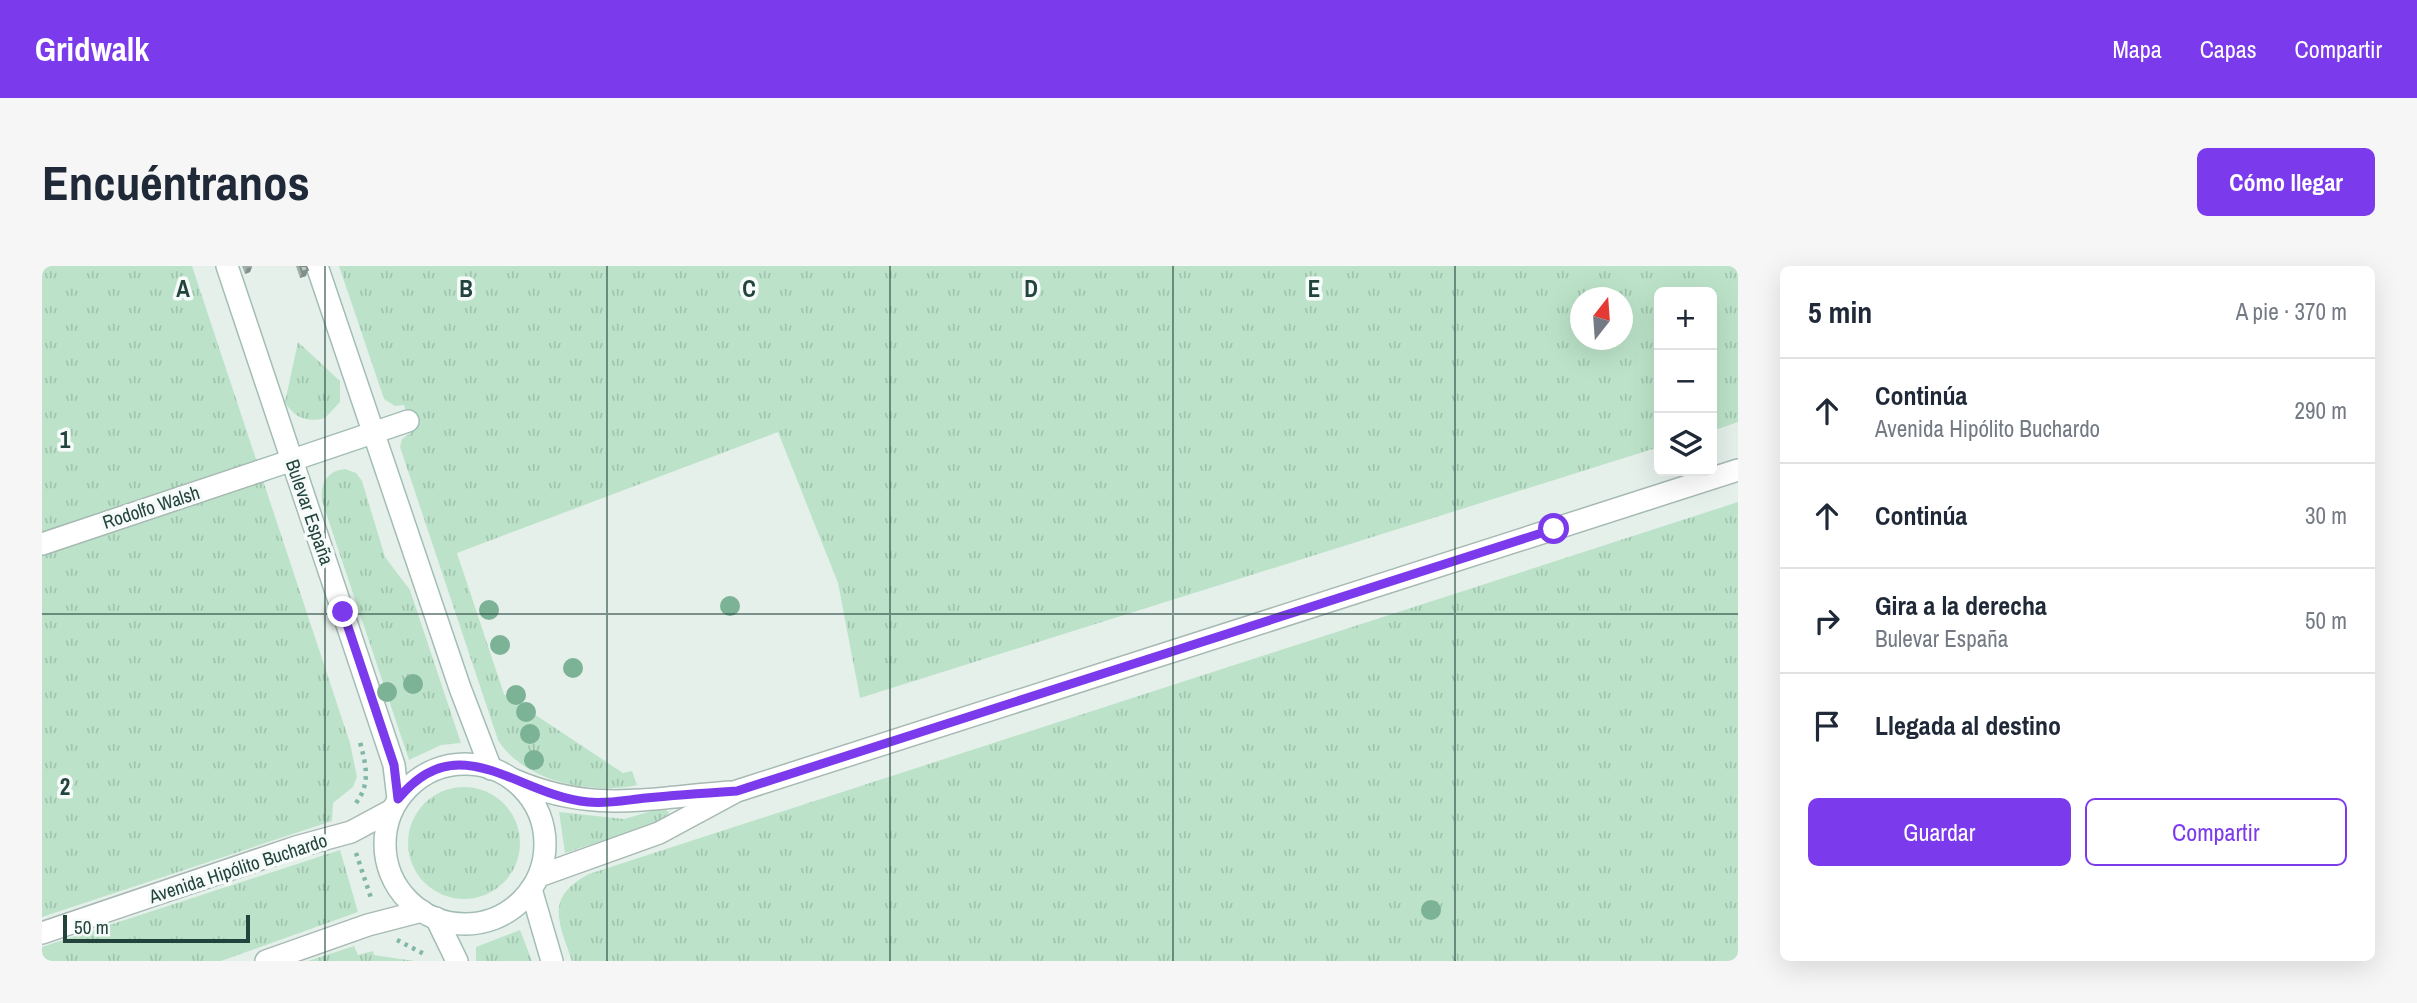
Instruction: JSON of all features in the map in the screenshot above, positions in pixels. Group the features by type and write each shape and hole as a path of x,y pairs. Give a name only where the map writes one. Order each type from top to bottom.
{"street":[{"name":"Bulevar España","path":"228,266 394,765 395,805"},
{"path":"317,266 491,769"},
{"name":"Rodolfo Walsh","path":"42,544 408,421"},
{"path":"535,882 659,833 737,791 1738,470"},
{"path":"457,961 429,915 400,891 388,866 384,838 395,805 417,779 442,767 470,764 491,769 540,792 587,802 614,803 737,791"},
{"path":"266,961 381,921 429,915 466,924 481,922 509,911 535,882 543,861 544,830 533,802 512,779"},
{"name":"Avenida Hipólito Buchardo","path":"42,933 296,847 351,832 395,805"},
{"path":"535,882 552,961"}],"path":[{"path":"356,731 367,776 363,792 347,817 365,887 391,936 423,951 431,961"}],"green space":[{"path":"42,266 192,266 350,743 357,777 353,787 333,803 332,821 42,917"},
{"path":"339,266 1738,266 1738,422 1717,429 1717,287 1654,287 1654,449 860,698 838,583 778,432 457,553 504,694 623,773 632,771 637,785 619,788 580,786 542,775 524,766 498,740 400,447 402,439 412,432 404,405 395,406 384,399"},
{"path":"298,342 340,381 340,402 325,418 302,418 285,402"},
{"path":"345,469 356,473 362,481 385,557 410,590 461,743 441,745 409,760 322,501 322,489 326,479 334,472"},
{"path":"1738,502 1738,961 572,961 559,911 566,892 589,874"},
{"path":"464,787 485,791 504,803 516,822 520,843 516,864 504,883 485,895 464,899 443,895 424,883 412,864 408,843 412,822 424,803 443,791"},
{"path":"662,808 669,812 666,820 565,853 559,812 624,819"},
{"path":"340,850 358,912 221,961 42,961 42,947"},
{"path":"520,930 532,961 476,961 476,947"},
{"path":"354,946 358,955 373,951 374,955 414,961 308,961"}],"building":[{"path":"300,266 306,266 308,270 302,272"}],"route":[{"path":"343,612 394,765 398,799 417,779 429,772 456,764 470,764 499,771 540,792 587,802 614,803 737,791 1554,529"}]}
